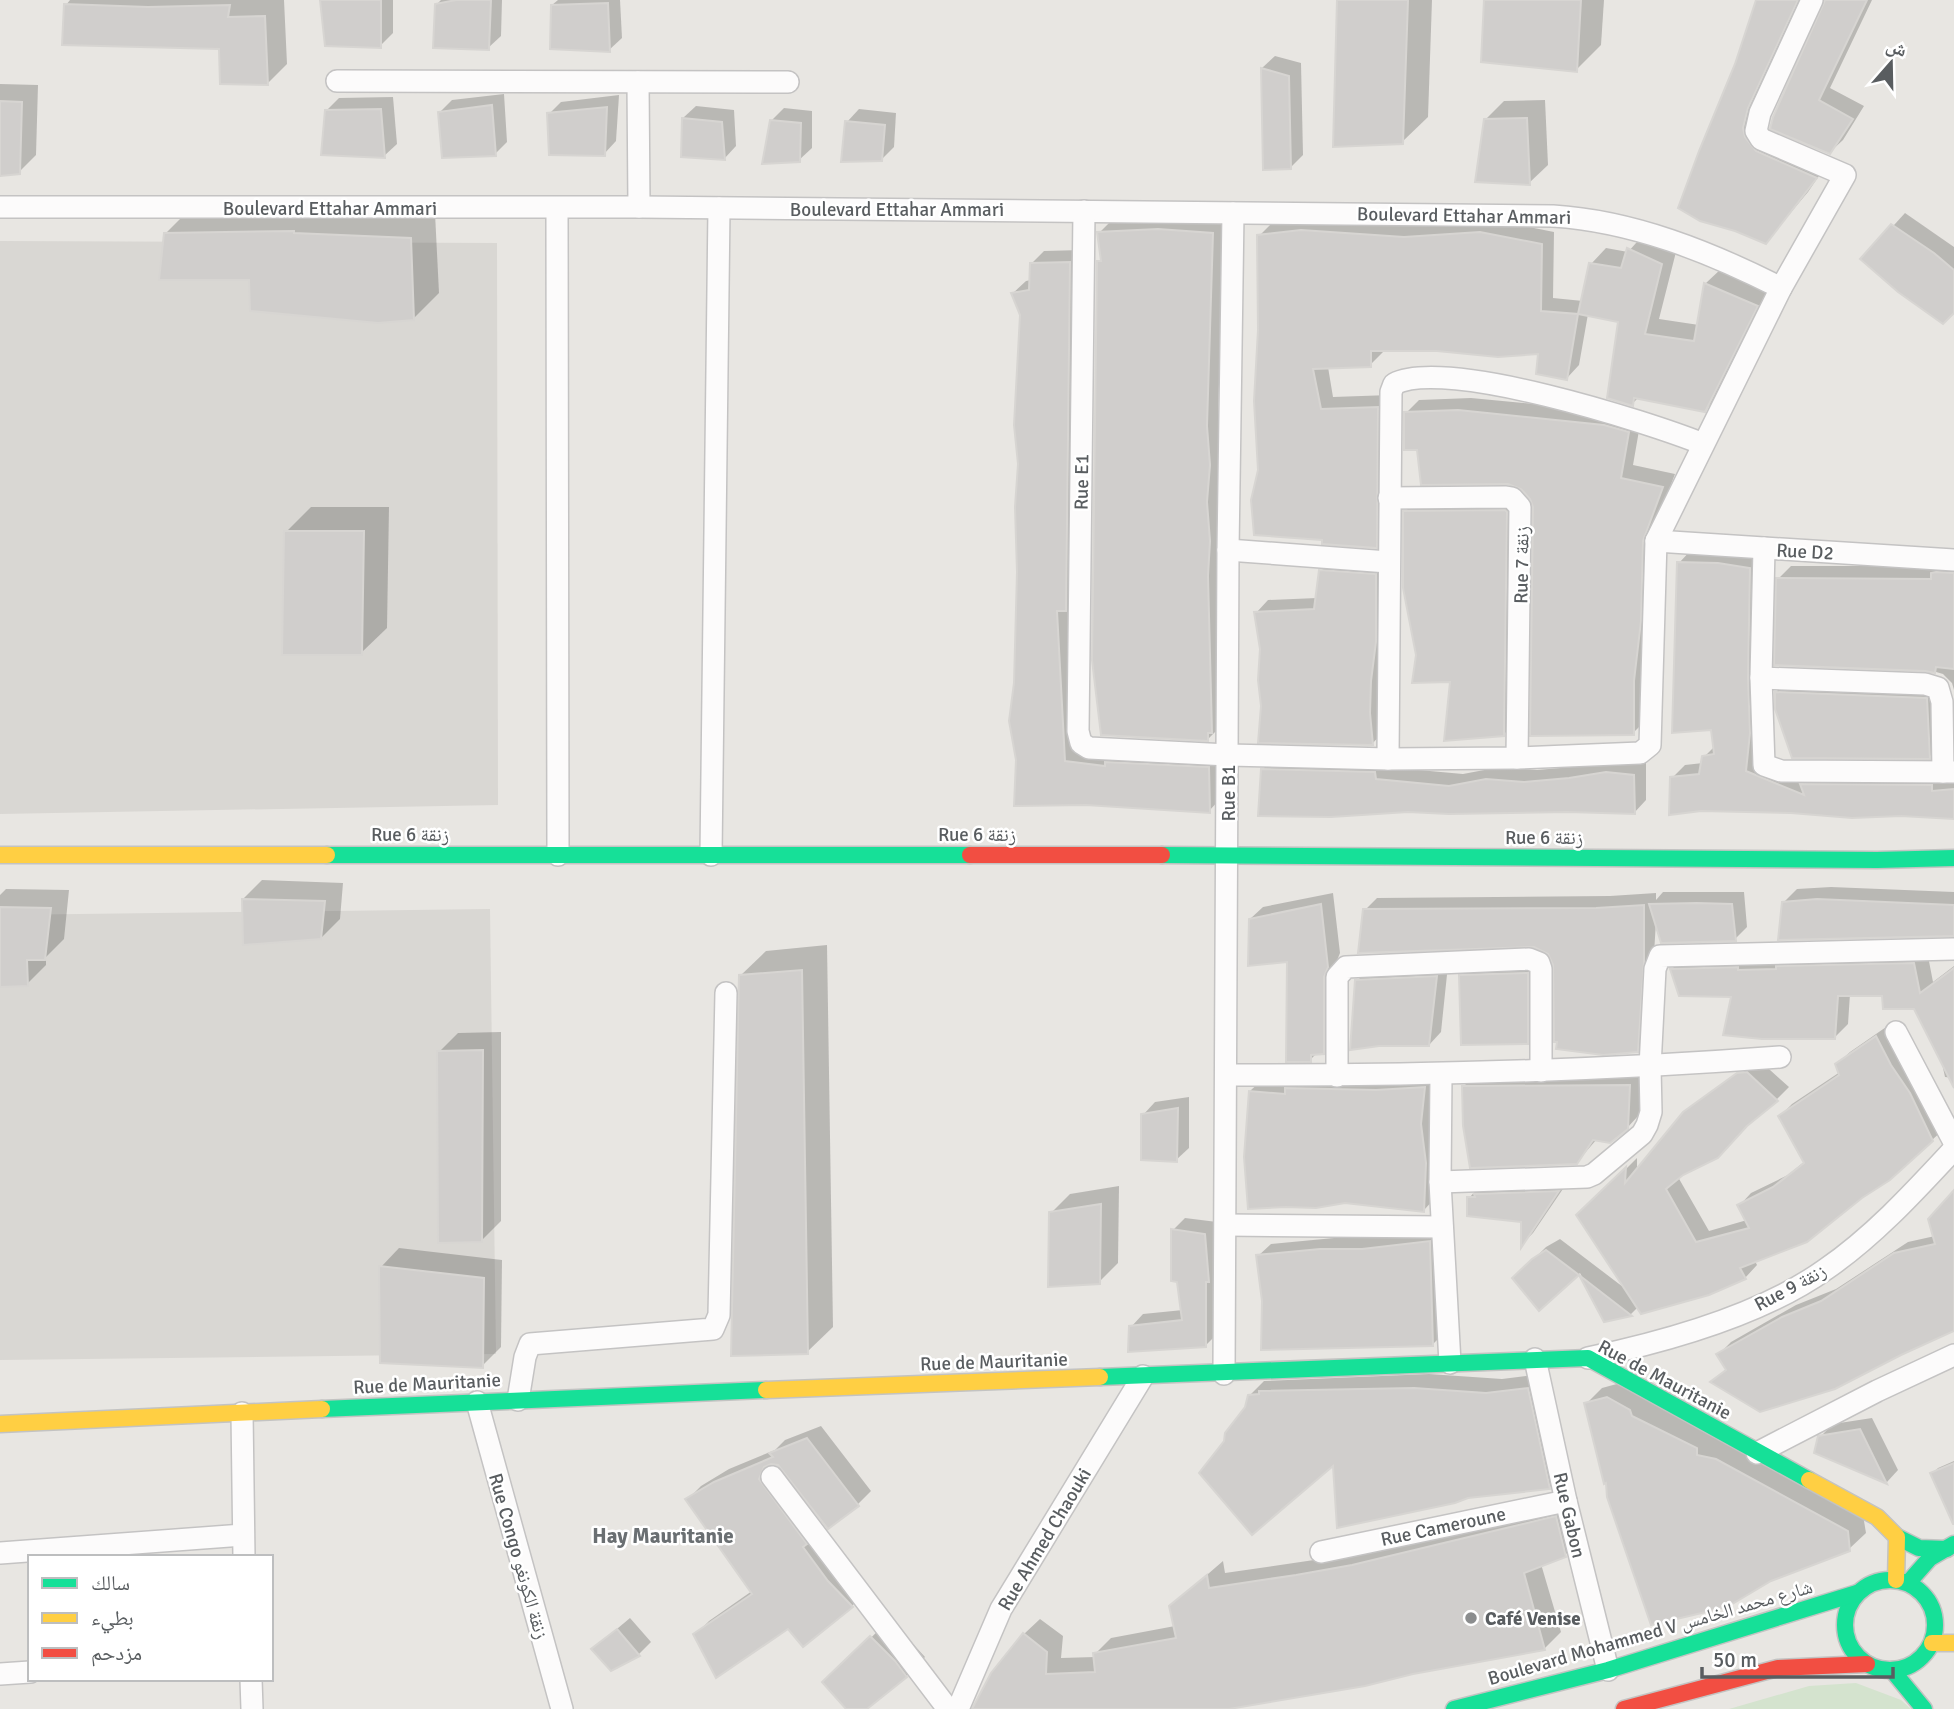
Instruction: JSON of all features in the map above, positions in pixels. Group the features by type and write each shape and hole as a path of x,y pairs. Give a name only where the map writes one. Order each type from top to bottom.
{"street":[{"path":"1228,755 1388,759 1517,758 1634,754 1645,751 1650,745 1657,541 1781,288 1845,175 1761,139 1756,131 1759,113 1812,0"},
{"path":"337,81 788,82"},
{"path":"638,82 639,207"},
{"name":"Boulevard Ettahar Ammari","path":"0,207 639,207 1418,213 1578,217 1653,234 1747,271 1781,288"},
{"path":"556,208 558,855"},
{"path":"711,855 719,208"},
{"name":"Rue E1","path":"1084,211 1078,731 1081,743 1089,748 1228,755"},
{"name":"Rue B1","path":"1224,1374 1228,550 1233,213"},
{"path":"1388,759 1389,498 1391,392 1394,384 1406,380 1449,379 1532,393 1586,405 1703,444"},
{"name":"Rue 7 زنقة","path":"1389,498 1506,497 1512,498 1520,507 1517,758"},
{"name":"Rue D2","path":"1657,541 1954,560"},
{"path":"1761,678 1925,684 1938,688 1942,702 1949,772 1782,771 1769,768 1763,760 1761,678 1764,548"},
{"path":"1228,550 1388,562"},
{"name":"Rue 6 زنقة","path":"0,855 1228,855 1877,860 1954,858"},
{"path":"1440,1182 1580,1179 1594,1174 1642,1134 1651,1112 1650,1067 1655,965 1660,956 1953,949"},
{"path":"1337,1076 1337,977 1346,967 1528,959 1539,963 1541,969 1541,1070"},
{"path":"518,1399 525,1357 530,1344 713,1329 719,1315 726,993"},
{"path":"1896,1031 1954,1142"},
{"path":"1226,1075 1441,1075 1650,1067 1780,1057"},
{"path":"1441,1075 1440,1182 1450,1363"},
{"name":"Rue 9 زنقة","path":"1588,1358 1653,1344 1769,1302 1826,1270 1901,1206 1954,1149"},
{"path":"1226,1224 1442,1227"},
{"path":"1757,1453 1954,1355"},
{"name":"Rue de Mauritanie","path":"0,1423 518,1399 1588,1358 1877,1517 1897,1537"},
{"name":"Rue Gabon","path":"1535,1359 1566,1501 1608,1670"},
{"name":"Rue Ahmed Chaouki","path":"958,1709 1001,1609 1143,1376"},
{"name":"Rue Congo زنقة الكونغو","path":"477,1402 562,1709"},
{"path":"242,1413 244,1555"},
{"path":"772,1477 948,1709"},
{"name":"Rue Cameroune","path":"1321,1552 1566,1501"},
{"path":"0,1553 243,1535"},
{"path":"1897,1537 1919,1548 1950,1546"},
{"path":"1897,1537 1902,1581"},
{"path":"1902,1581 1950,1546"},
{"path":"1881,1580 1902,1581 1916,1587 1929,1601 1935,1621 1932,1643 1917,1662 1905,1668 1879,1669 1856,1656 1845,1631 1845,1618 1849,1605 1868,1585 1881,1580"},
{"name":"Boulevard Mohammed V شارع محمد الخامس","path":"1454,1709 1608,1670 1857,1594"},
{"path":"1935,1621 1954,1608"},
{"path":"1932,1643 1954,1643"},
{"path":"1625,1709 1778,1668 1867,1664"},
{"path":"1892,1670 1924,1709"},
{"path":"0,1674 28,1672"},
{"path":"251,1681 253,1709"}],"shaded area":[{"path":"0,241 497,243 498,805 0,814"},
{"path":"490,909 496,1354 0,1360 0,915"}],"green space":[{"path":"1856,1683 1901,1700 1911,1709 1729,1709 1809,1686"}],"building":[{"path":"320,0 381,0 381,48 325,46"},
{"path":"456,0 491,0 489,50 433,48 435,4"},
{"path":"1337,0 1408,0 1403,144 1333,147"},
{"path":"1484,0 1581,0 1577,72 1481,62"},
{"path":"1756,0 1798,0 1748,108 1743,128 1745,137 1756,151 1817,178 1766,244 1700,221 1678,208 1735,64"},
{"path":"1825,0 1867,0 1819,100 1853,119 1830,154 1770,129"},
{"path":"608,3 610,52 550,49 551,5"},
{"path":"64,4 148,7 230,5 228,17 265,16 268,85 220,84 219,49 62,45"},
{"path":"1261,68 1289,76 1291,169 1263,170"},
{"path":"0,101 22,102 20,174 0,176"},
{"path":"492,105 496,156 442,158 438,112"},
{"path":"607,107 605,156 549,155 547,113"},
{"path":"381,109 385,158 321,155 325,110"},
{"path":"682,118 722,122 725,160 681,157"},
{"path":"1527,118 1530,185 1475,182 1484,119"},
{"path":"770,120 801,123 800,162 762,164"},
{"path":"845,121 885,125 882,161 841,162"},
{"path":"1891,224 1954,270 1954,313 1943,324 1898,292 1860,259"},
{"path":"1158,229 1213,233 1207,426 1210,465 1207,502 1210,541 1208,576 1212,733 1208,733 1208,741 1101,735 1092,660 1097,261 1101,261 1097,232"},
{"path":"1301,230 1404,237 1480,232 1542,244 1541,311 1578,314 1567,380 1536,374 1538,354 1498,357 1437,351 1371,351 1371,367 1313,369 1321,409 1378,407 1377,548 1322,544 1322,540 1254,535 1251,500 1258,470 1254,401 1258,330 1257,235"},
{"path":"294,231 411,238 414,320 378,323 250,311 249,280 159,280 164,233"},
{"path":"1627,248 1662,264 1645,334 1694,341 1704,283 1758,306 1705,412 1634,398 1633,406 1607,398 1618,322 1578,314 1589,263 1621,268"},
{"path":"1070,262 1066,611 1057,611 1065,761 1105,766 1105,762 1209,767 1210,813 1086,805 1014,806 1016,760 1009,721 1014,683 1017,572 1015,507 1018,464 1014,425 1020,315 1011,293 1029,290 1030,263"},
{"path":"1458,410 1604,425 1629,432 1621,478 1663,487 1643,541 1641,621 1634,681 1634,735 1530,736 1533,507 1530,499 1521,489 1508,484 1421,485 1417,450 1404,450 1404,412"},
{"path":"1505,510 1504,736 1444,741 1450,682 1412,683 1416,655 1403,588 1403,511"},
{"path":"284,531 364,531 362,655 282,655"},
{"path":"1677,562 1718,563 1750,568 1750,733 1746,771 1804,795 1800,784 1932,785 1932,791 1954,789 1954,819 1901,816 1852,818 1791,813 1701,811 1669,815 1670,777 1699,774 1702,756 1714,754 1711,730 1672,733"},
{"path":"1319,570 1376,574 1376,642 1370,713 1373,745 1258,743 1261,706 1258,680 1260,649 1254,612 1314,609"},
{"path":"1931,573 1954,573 1954,669 1936,667 1935,673 1774,665 1776,578 1931,579"},
{"path":"1775,692 1927,698 1930,759 1792,758 1775,709"},
{"path":"1261,769 1375,772 1376,779 1449,786 1486,779 1524,782 1606,772 1634,775 1635,814 1408,812 1331,817 1258,816"},
{"path":"242,899 325,901 321,939 243,945"},
{"path":"1817,899 1954,905 1954,936 1778,940 1782,902"},
{"path":"1321,904 1328,967 1324,977 1324,1054 1311,1055 1311,1062 1286,1062 1287,962 1248,966 1249,919"},
{"path":"1649,904 1732,904 1736,941 1661,943"},
{"path":"1644,905 1644,962 1638,1052 1603,1055 1556,1049 1553,965 1548,954 1534,947 1358,953 1363,909 1596,908"},
{"path":"0,907 51,908 45,960 27,960 28,986 0,987"},
{"path":"1914,963 1920,993 1954,968 1954,1088 1914,1009 1883,1009 1882,996 1838,996 1835,1039 1762,1039 1723,1035 1731,997 1679,996 1670,969 1738,967 1738,970 1776,969 1776,966"},
{"path":"802,970 808,1354 731,1356 739,975"},
{"path":"1528,973 1528,1044 1461,1045 1459,975"},
{"path":"1437,976 1429,1046 1379,1046 1350,1050 1355,980"},
{"path":"1876,1036 1910,1093 1933,1141 1890,1180 1862,1198 1807,1242 1740,1268 1746,1279 1709,1295 1641,1314 1576,1215 1626,1167 1625,1183 1683,1112 1737,1073 1747,1072 1778,1101 1747,1126 1718,1158 1683,1175 1666,1189 1696,1242 1749,1228 1737,1205 1773,1187 1804,1163 1778,1116 1839,1075 1835,1064"},
{"path":"483,1050 482,1242 438,1243 437,1051"},
{"path":"1630,1085 1628,1129 1610,1143 1593,1140 1577,1164 1470,1168 1463,1126 1462,1086"},
{"path":"1425,1087 1421,1124 1426,1163 1424,1212 1345,1203 1316,1208 1248,1209 1244,1157 1249,1091 1285,1094 1285,1088 1376,1090"},
{"path":"1178,1108 1177,1162 1141,1160 1141,1114"},
{"path":"1954,1190 1954,1331 1835,1389 1760,1412 1710,1382 1726,1370 1716,1354 1782,1317 1821,1301 1894,1253 1935,1244 1928,1219"},
{"path":"1559,1191 1521,1248 1521,1222 1467,1216 1467,1197 1475,1197 1474,1194"},
{"path":"1101,1204 1100,1284 1048,1287 1049,1212"},
{"path":"1171,1229 1205,1234 1209,1282 1206,1282 1206,1347 1128,1352 1129,1326 1182,1320 1177,1282 1171,1281"},
{"path":"1430,1241 1433,1346 1261,1350 1262,1301 1256,1255 1320,1249 1362,1249"},
{"path":"1546,1250 1579,1275 1539,1311 1512,1278"},
{"path":"379,1266 484,1278 483,1368 380,1363"},
{"path":"1579,1275 1632,1316 1604,1322"},
{"path":"1414,1388 1486,1393 1528,1388 1550,1489 1468,1498 1337,1528 1333,1466 1252,1535 1199,1473 1224,1441 1225,1433 1245,1407 1248,1395 1259,1394 1259,1391"},
{"path":"1607,1397 1630,1410 1632,1416 1697,1448 1697,1455 1716,1459 1848,1531 1850,1551 1771,1581 1727,1607 1651,1625 1607,1497 1606,1483 1604,1484 1584,1403"},
{"path":"1860,1429 1887,1484 1814,1453 1818,1436"},
{"path":"807,1438 859,1506 828,1529 778,1465 764,1467 759,1479 807,1544 803,1547 828,1581 853,1607 803,1647 788,1629 716,1678 693,1634 752,1594 685,1499 714,1482 773,1457 769,1453"},
{"path":"1954,1463 1954,1524 1953,1524 1930,1473"},
{"path":"1556,1516 1566,1557 1524,1573 1545,1650 1413,1674 1365,1686 1229,1709 972,1709 991,1673 1023,1633 1047,1652 1046,1674 1095,1672 1093,1653 1176,1638 1169,1606 1207,1575 1209,1588 1296,1575 1352,1565"},
{"path":"617,1629 640,1656 611,1671 591,1649"},
{"path":"870,1636 907,1677 867,1709 846,1709 822,1682"}],"traffic: fast":[{"path":"327,855 970,855"},
{"path":"1162,855 1877,860 1954,858"},
{"path":"1100,1377 1588,1358 1809,1480"},
{"path":"322,1409 766,1390"},
{"path":"1897,1537 1919,1548 1947,1549"},
{"path":"1908,1583 1930,1558 1954,1544"},
{"path":"1890,1580 1907,1583 1922,1593 1932,1608 1935,1625 1932,1642 1922,1657 1907,1667 1890,1670 1873,1667 1858,1657 1848,1642 1845,1625 1848,1608 1858,1593 1873,1583 1890,1580"},
{"path":"1454,1709 1608,1670 1857,1593"},
{"path":"1892,1670 1924,1709"}],"traffic: slow":[{"path":"0,855 327,855"},
{"path":"766,1390 1100,1377"},
{"path":"0,1424 322,1409"},
{"path":"1809,1480 1877,1517 1897,1537 1896,1580"},
{"path":"1932,1643 1954,1643"}],"traffic: jam":[{"path":"970,855 1162,855"},
{"path":"1624,1709 1778,1668 1867,1664"}],"place":[{"name":"Café Venise","path":"1471,1618"}],"district":[{"name":"Hay Mauritanie","path":"663,1536"}]}
